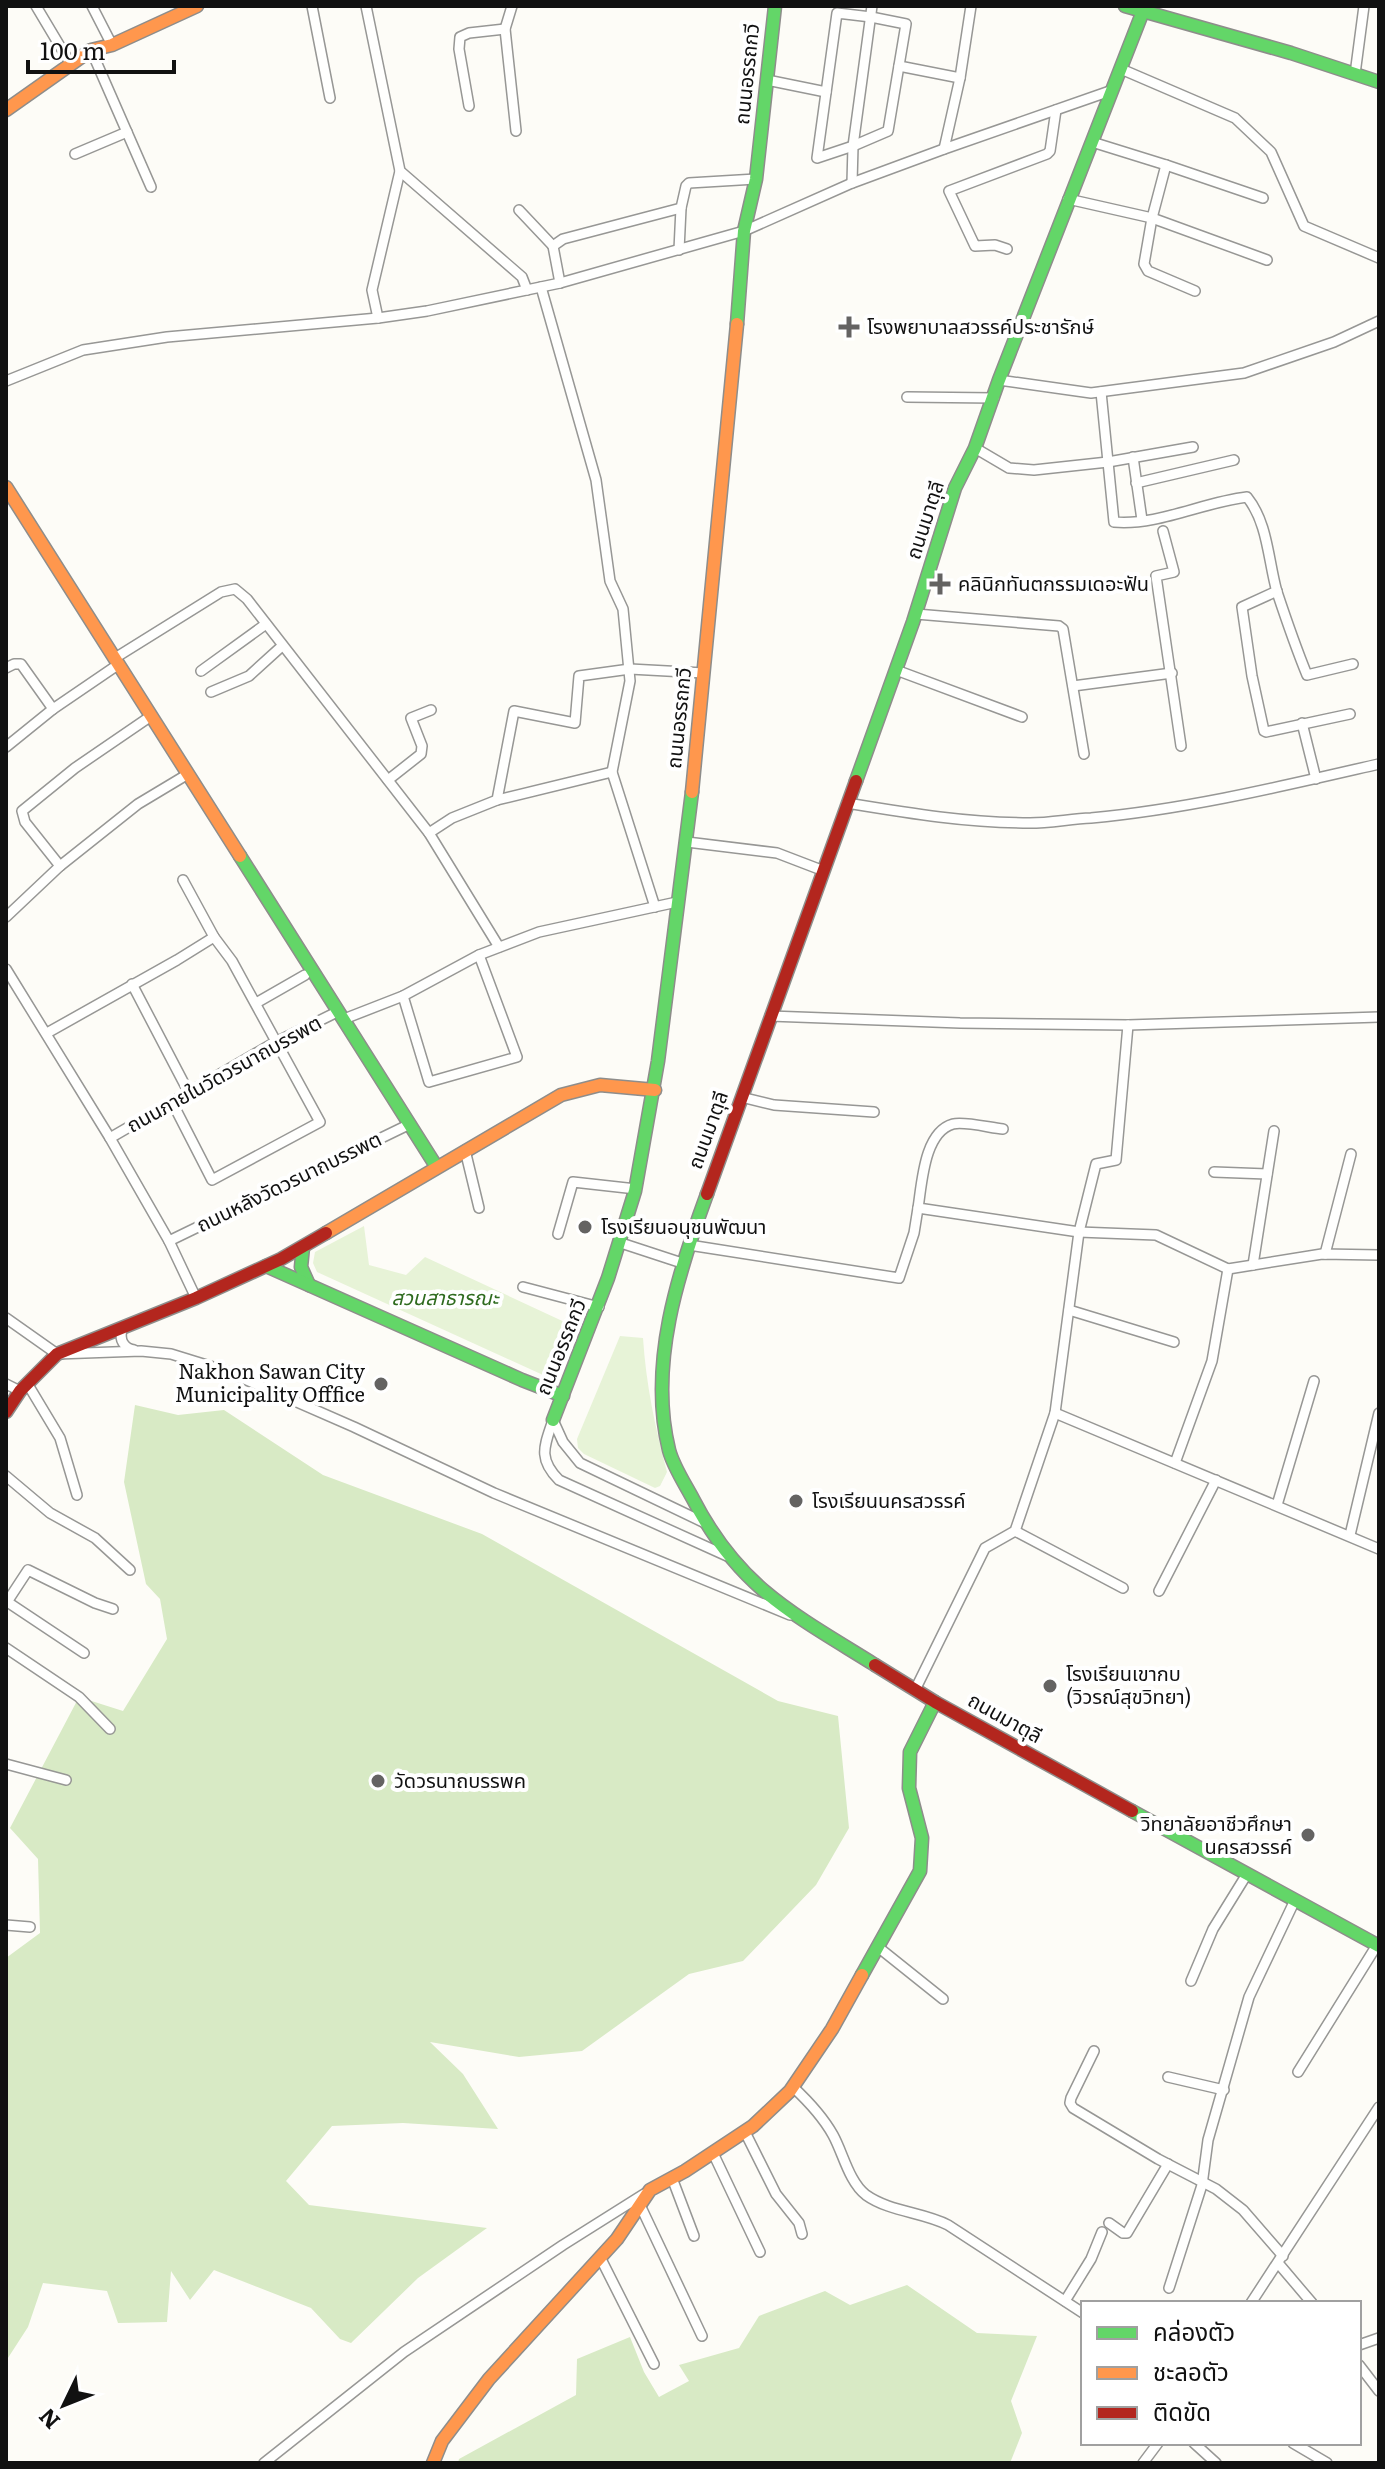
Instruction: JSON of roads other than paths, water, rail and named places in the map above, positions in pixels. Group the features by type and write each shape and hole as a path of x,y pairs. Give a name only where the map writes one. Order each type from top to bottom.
{"street":[{"path":"36,6 70,63"},
{"path":"92,6 112,45"},
{"path":"6,110 91,50 112,45 197,6"},
{"path":"312,6 330,98"},
{"path":"366,6 400,171 372,290 378,318"},
{"path":"512,6 505,29 516,131"},
{"name":"ถนนอรรถกวี","path":"553,1420 599,1307 621,1243 636,1189 655,1090 687,842 744,231 756,179 775,6"},
{"path":"944,149 960,78 971,6"},
{"path":"1125,6 1144,8 1379,82"},
{"path":"1355,74 1364,6"},
{"name":"ถนนมาตุลี","path":"1144,8 1068,199 975,448 955,488 916,614 682,1263 666,1344 661,1395 669,1452 705,1523 730,1558 763,1590 804,1621 935,1702 1378,1945"},
{"path":"852,183 853,146 872,11"},
{"path":"872,11 906,24 899,66 888,131 817,158 837,13 872,11"},
{"path":"469,106 459,49 460,37 505,29"},
{"path":"91,50 151,187"},
{"path":"899,66 960,78"},
{"path":"1121,69 1235,118 1271,152 1304,226 1379,258"},
{"path":"767,80 826,92"},
{"path":"6,381 83,350 167,337 378,318 560,283 744,231 852,183 1110,91"},
{"path":"1007,249 995,245 975,246 949,191 1047,154 1056,110"},
{"path":"75,154 127,132"},
{"path":"1092,142 1263,198"},
{"path":"1166,165 1152,218 1145,269 1195,291"},
{"path":"400,171 522,277 527,290"},
{"path":"679,250 681,208 689,183 756,179"},
{"path":"1068,199 1152,218 1267,260"},
{"path":"553,246 563,239 681,208"},
{"path":"519,210 553,246 560,283"},
{"path":"541,287 596,480 610,581 623,609 630,681 612,772 655,907"},
{"path":"999,380 1091,393 1244,373 1334,342 1379,321"},
{"path":"1101,392 1114,522 1191,511 1247,497 1263,529 1277,591 1307,675 1353,664"},
{"path":"907,397 994,398"},
{"path":"975,448 1009,468 1034,470 1108,462 1193,447"},
{"path":"1133,457 1142,520"},
{"path":"1136,483 1234,460"},
{"path":"6,487 436,1166"},
{"path":"1163,531 1174,572 1156,576 1181,746"},
{"path":"6,747 117,661 221,592 235,589 247,599 429,833 499,947"},
{"path":"1277,591 1242,607 1264,731 1350,714"},
{"path":"916,614 1059,626 1065,631 1084,754"},
{"path":"201,671 266,624"},
{"path":"211,692 249,676 282,646"},
{"path":"6,668 21,664 53,709"},
{"path":"497,800 514,711 575,723 579,676 630,669 704,673"},
{"path":"896,670 1022,717"},
{"path":"1073,686 1172,673"},
{"path":"388,780 421,754 422,746 411,718 431,710"},
{"path":"60,866 25,822 22,811 75,768 151,716"},
{"path":"1302,723 1316,779"},
{"path":"847,803 923,815 1033,823 1138,813 1242,795 1379,764"},
{"path":"429,833 452,818 497,800 612,772"},
{"path":"6,917 60,866 138,804 188,774"},
{"path":"687,842 777,853 824,871"},
{"path":"172,1102 212,1180 320,1122 256,1003 214,937 183,880"},
{"name":"ถนนภายในวัดวรนาถบรรพต","path":"110,1138 276,1042 342,1015 403,996 479,955 539,932 677,902"},
{"path":"47,1033 214,937"},
{"path":"403,996 429,1082 517,1057 479,955"},
{"path":"6,969 110,1138 169,1241 196,1298"},
{"path":"256,1003 305,975"},
{"path":"132,984 189,1093"},
{"path":"770,1016 1128,1025 1379,1017"},
{"path":"915,1690 985,1548 1015,1531 1055,1413 1079,1232 1096,1164 1116,1160 1128,1025"},
{"path":"6,1412 24,1387 57,1354 196,1298 303,1247 561,1095 600,1085 655,1090"},
{"path":"741,1097 774,1105 874,1112"},
{"path":"689,1245 899,1278 914,1233 929,1147 941,1131 954,1123 1003,1129"},
{"name":"ถนนหลังวัดวรนาถบรรพต","path":"169,1241 410,1124"},
{"path":"1253,1265 1274,1131"},
{"path":"465,1150 479,1208"},
{"path":"1325,1254 1351,1154"},
{"path":"1214,1172 1267,1174"},
{"path":"558,1234 573,1182 636,1189"},
{"path":"918,1208 1079,1232 1156,1235 1228,1269 1325,1254 1379,1255"},
{"path":"621,1243 682,1263"},
{"path":"303,1247 299,1260 301,1272 309,1285"},
{"path":"266,1266 563,1396"},
{"path":"1175,1463 1212,1361 1228,1269"},
{"path":"523,1287 599,1307"},
{"path":"1069,1310 1174,1342"},
{"path":"6,1318 57,1354 141,1351"},
{"path":"126,1326 121,1335 124,1345 130,1349 171,1354 226,1371 494,1493 804,1621"},
{"path":"1277,1505 1314,1381"},
{"path":"6,1384 24,1387 60,1438 77,1495"},
{"path":"1055,1413 1379,1549"},
{"path":"1350,1535 1379,1413"},
{"path":"553,1420 563,1442 580,1463 705,1523"},
{"path":"553,1420 544,1456 559,1480 730,1558"},
{"path":"6,1476 50,1513 95,1538 130,1570"},
{"path":"1159,1591 1216,1480"},
{"path":"1015,1531 1123,1588"},
{"path":"84,1653 7,1602 28,1570 113,1609"},
{"path":"6,1648 79,1697 110,1729"},
{"path":"264,2463 404,2352 563,2245 745,2132 793,2087 832,2029 920,1871 922,1838 909,1788 910,1752 935,1702"},
{"path":"6,1764 66,1780"},
{"path":"1191,1981 1213,1929 1247,1874"},
{"path":"1169,2288 1202,2181 1208,2140 1249,1997 1295,1900"},
{"path":"6,1925 30,1927"},
{"path":"1298,2072 1378,1945"},
{"path":"878,1947 943,1999"},
{"path":"1094,2051 1070,2103 1073,2108 1235,2202 1311,2301"},
{"path":"1168,2077 1224,2090"},
{"path":"793,2087 814,2108 832,2133 857,2186 865,2194 937,2219 1081,2312"},
{"path":"1252,2301 1379,2107"},
{"path":"745,2132 776,2194 799,2223 802,2234"},
{"path":"713,2153 760,2252"},
{"path":"1109,2223 1127,2233 1168,2164"},
{"path":"672,2178 694,2236"},
{"path":"433,2463 442,2441 489,2379 617,2239 650,2190"},
{"path":"640,2205 702,2336"},
{"path":"1065,2301 1091,2259 1102,2232"},
{"path":"600,2257 654,2364"},
{"path":"1361,2368 1379,2391"},
{"path":"1143,2463 1156,2445"},
{"path":"1196,2445 1216,2463"},
{"path":"1296,2445 1327,2463"}],"place":[{"name":"โรงพยาบาลสวรรค์ประชารักษ์","path":"849,327"},
{"name":"คลินิกทันตกรรมเดอะฟัน","path":"940,584"},
{"name":"โรงเรียนอนุชนพัฒนา","path":"585,1227"},
{"name":"Nakhon Sawan City Municipality Offfice","path":"381,1384"},
{"name":"โรงเรียนนครสวรรค์","path":"796,1501"},
{"name":"โรงเรียนเขากบ (วิวรณ์สุขวิทยา)","path":"1050,1686"},
{"name":"วัดวรนาถบรรพค","path":"378,1781"},
{"name":"วิทยาลัยอาชีวศึกษา นครสวรรค์","path":"1308,1835"}],"park label":[{"name":"สวนสาธารณะ","path":"445,1298"}]}
